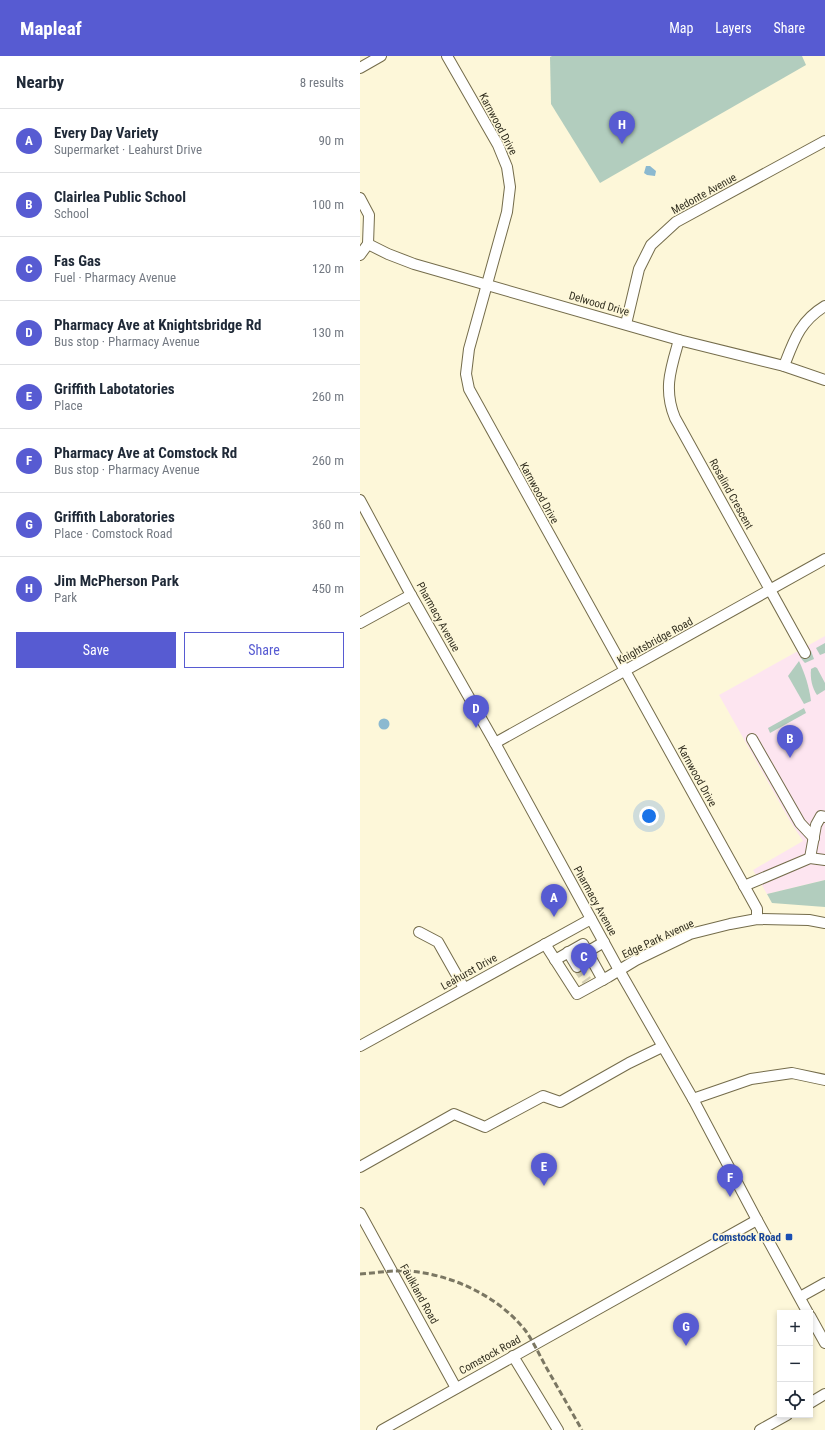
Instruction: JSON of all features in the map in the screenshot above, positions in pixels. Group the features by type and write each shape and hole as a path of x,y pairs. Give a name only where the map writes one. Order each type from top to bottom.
{"street":[{"path":"360,68 381,56"},
{"name":"Karnwood Drive","path":"447,56 498,145 507,167 510,187 507,212 469,349 466,374 469,389 757,909 757,919"},
{"name":"Medonte Avenue","path":"626,324 639,269 651,245 676,222 825,141"},
{"path":"360,198 369,215 368,244 360,255"},
{"name":"Delwood Drive","path":"368,244 414,264 679,340 784,366 825,380"},
{"path":"784,366 800,329 813,314 825,306"},
{"name":"Rosalind Crescent","path":"679,340 669,384 669,400 671,409 685,437 805,653"},
{"name":"Pharmacy Avenue","path":"360,500 662,1048 693,1099 806,1310"},
{"name":"Knightsbridge Road","path":"495,743 625,672 825,559"},
{"path":"360,623 411,595"},
{"path":"752,739 800,823 814,838"},
{"path":"810,858 816,825 821,816 825,817"},
{"path":"744,886 810,858 825,860"},
{"name":"Leahurst Drive","path":"360,1046 591,919"},
{"name":"Edge Park Avenue","path":"555,960 577,994 588,984 603,980 636,960 690,934 757,919 809,920 825,923"},
{"path":"419,932 438,942 464,988"},
{"path":"564,934 577,966"},
{"path":"587,952 604,942"},
{"path":"546,944 555,960 583,944 603,980"},
{"path":"360,1167 454,1114 485,1127 543,1096 560,1102 629,1063 662,1048"},
{"path":"693,1099 751,1078 792,1073 825,1080"},
{"name":"Faulkland Road","path":"360,1213 456,1388"},
{"name":"Comstock Road","path":"382,1430 757,1220"},
{"path":"800,1298 825,1283"},
{"path":"813,1321 825,1343"},
{"path":"513,1356 558,1430"},
{"path":"813,1402 824,1396"},
{"path":"760,1430 782,1418"}],"shaded area":[{"path":"825,636 825,880 767,894 753,870 803,841 790,821 719,695"}],"green space":[{"path":"802,56 806,65 600,183 551,104 550,57"},
{"path":"825,643 825,653 820,655 816,648"},
{"path":"811,651 814,659 805,663 800,657"},
{"path":"799,661 809,690 811,701 804,704 788,676"},
{"path":"815,667 825,683 825,690 817,695 811,676 811,669"},
{"path":"804,708 806,713 770,733 768,728"},
{"path":"825,880 825,907 772,903 767,894"}],"water":[{"path":"646,166 650,166 656,171 655,176 644,173"},
{"path":"382,719 386,719 388,720 388,728 382,729 379,726 379,722"}],"tunnel":[{"path":"577,967 587,981"}],"railway":[{"path":"360,1274 390,1271 424,1273 457,1282 487,1297 514,1318 528,1334 582,1430"}],"place":[{"name":"Jim McPherson Park","path":"622,144"},
{"name":"Pharmacy Ave at Knightsbridge Rd","path":"476,728"},
{"name":"Clairlea Public School","path":"790,758"},
{"name":"Every Day Variety","path":"554,917"},
{"name":"Fas Gas","path":"584,976"},
{"name":"Griffith Labotatories","path":"544,1186"},
{"name":"Pharmacy Ave at Comstock Rd","path":"730,1197"},
{"name":"Comstock Road","path":"789,1237"},
{"name":"Griffith Laboratories","path":"686,1346"}]}
